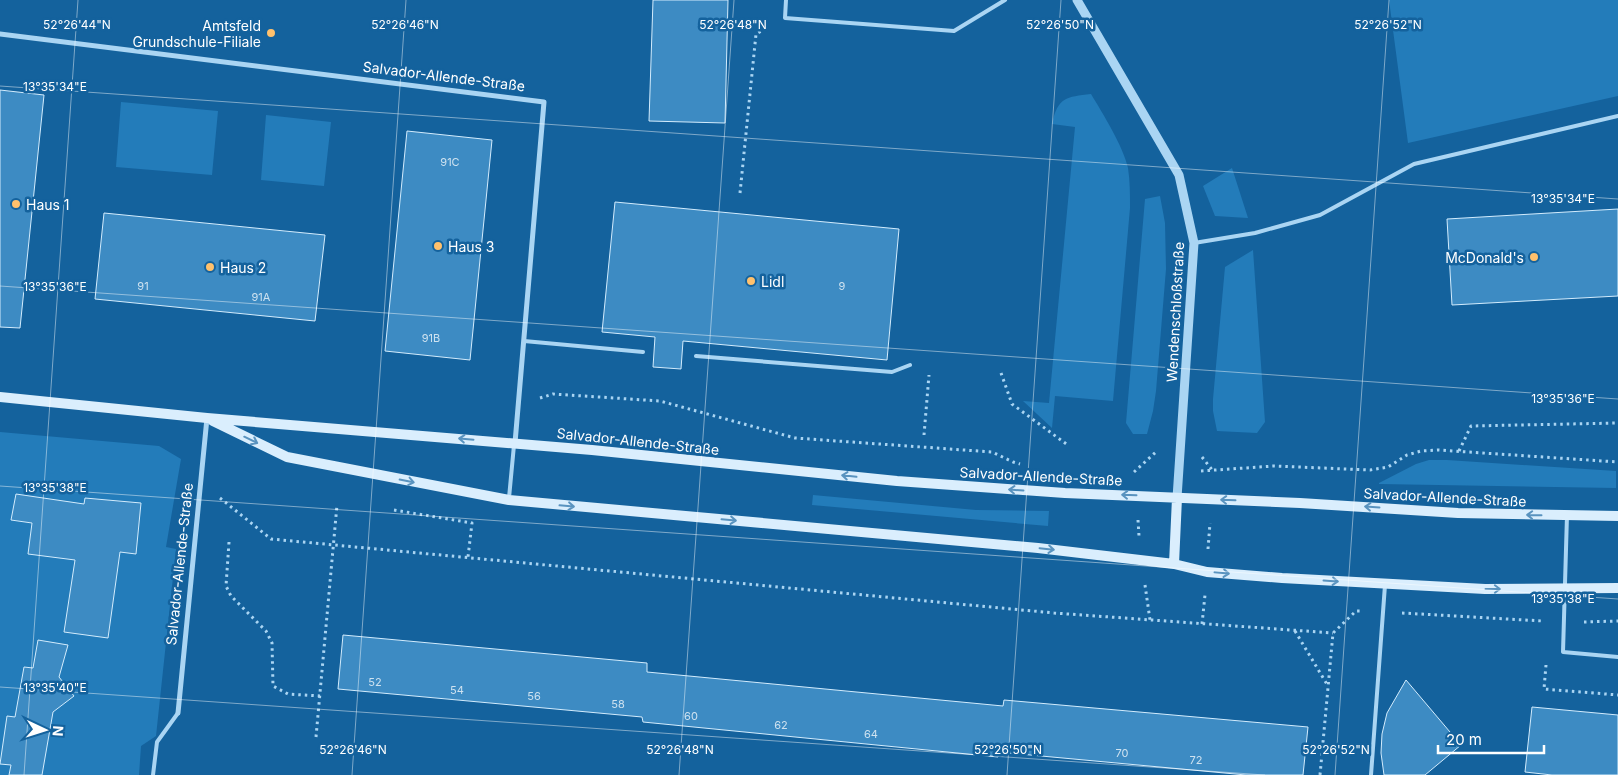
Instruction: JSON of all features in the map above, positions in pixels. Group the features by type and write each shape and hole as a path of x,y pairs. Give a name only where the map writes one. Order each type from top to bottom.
{"main road":[{"name":"Salvador-Allende-Straße","path":"0,397 207,418 515,443 897,481 1065,494 1135,495 1458,513 1618,516"},
{"name":"Salvador-Allende-Straße","path":"207,418 286,457 509,500 1038,548 1174,564 1207,572 1485,589 1618,588"},
{"name":"Wendenschloßstraße","path":"1174,564 1177,498"}],"street":[{"name":"Wendenschloßstraße","path":"1077,0 1179,175 1194,243 1177,498"},
{"name":"Salvador-Allende-Straße","path":"0,34 544,102 515,443"},
{"name":"Salvador-Allende-Straße","path":"178,712 207,418"}],"lane":[{"path":"786,0 785,18 954,31 1005,0"},
{"path":"1194,243 1255,233 1320,215 1414,164 1618,116"},
{"path":"524,341 643,352"},
{"path":"696,356 892,372 910,365"},
{"name":"Salvador-Allende-Straße","path":"509,500 515,443"},
{"path":"1567,515 1563,652 1618,656"},
{"path":"1371,775 1385,584"},
{"path":"153,775 157,742 178,712"}],"path":[{"path":"740,192 756,34 785,18"},
{"path":"924,435 929,366"},
{"path":"1001,373 1012,404 1069,446"},
{"path":"518,404 553,394 660,401 795,438 992,452 1022,465"},
{"path":"1459,451 1471,426 1618,423"},
{"path":"1274,466 1370,470 1388,467 1407,455 1421,451 1438,450 1618,462"},
{"path":"201,484 271,539 1054,613 1333,633"},
{"path":"316,737 337,504"},
{"path":"394,510 472,523 468,557"},
{"path":"229,542 226,586 232,596 266,631 272,643 273,686 288,694 320,696"},
{"path":"1142,560 1150,620"},
{"path":"1320,775 1333,633 1356,611 1565,622 1618,621"},
{"path":"1295,631 1328,687"},
{"path":"1546,662 1544,689 1618,695"}],"shaded area":[{"path":"1389,0 1618,0 1618,96 1408,143"},
{"path":"1091,94 1122,150 1128,168 1130,183 1130,208 1113,401 1055,396 1052,428 1023,401 1049,403 1075,127 1052,124 1060,103 1075,96"},
{"path":"121,102 218,111 212,175 116,167"},
{"path":"266,115 331,122 324,186 261,180"},
{"path":"1232,168 1248,218 1215,216 1203,186"},
{"path":"1160,196 1165,223 1166,269 1156,391 1147,434 1133,434 1126,423 1145,199"},
{"path":"1253,250 1265,422 1257,433 1217,431 1213,399 1225,267"},
{"path":"0,432 159,446 181,459 166,547 176,549 156,736 141,746 139,775 0,775"},
{"path":"1429,460 1616,471 1616,488 1379,484 1416,464"},
{"path":"813,495 976,510 1049,511 1048,526 812,505"}],"building":[{"path":"653,0 728,0 725,123 649,121"},
{"name":"Haus 1","path":"0,90 44,95 20,328 0,327"},
{"name":"Haus 3","path":"407,131 492,140 470,360 385,351"},
{"name":"Lidl","path":"615,202 899,229 887,360 683,341 681,369 653,367 655,337 602,332"},
{"name":"McDonald's","path":"1618,209 1618,296 1452,305 1447,219"},
{"name":"Haus 2","path":"104,213 325,235 315,321 95,299"},
{"path":"16,494 84,504 85,498 141,503 136,554 120,552 108,638 64,632 75,560 28,554 32,523 11,520"},
{"path":"343,635 647,663 647,672 1003,706 1004,700 1308,727 1303,775 1246,775 998,752 998,757 643,722 642,717 338,689"},
{"path":"38,640 68,645 59,677 74,696 53,712 42,775 9,775 11,765 0,764 7,716 15,717 24,667 33,668"},
{"path":"1406,680 1461,745 1425,775 1384,775 1381,753 1382,734 1387,713"},
{"path":"1532,707 1618,715 1618,775 1552,775 1525,772"}],"place":[{"name":"Amtsfeld Grundschule-Filiale","path":"271,33"},
{"name":"Haus 1","path":"16,204"},
{"name":"Haus 3","path":"438,246"},
{"name":"McDonald's","path":"1534,257"},
{"name":"Haus 2","path":"210,267"},
{"name":"Lidl","path":"751,281"}]}
